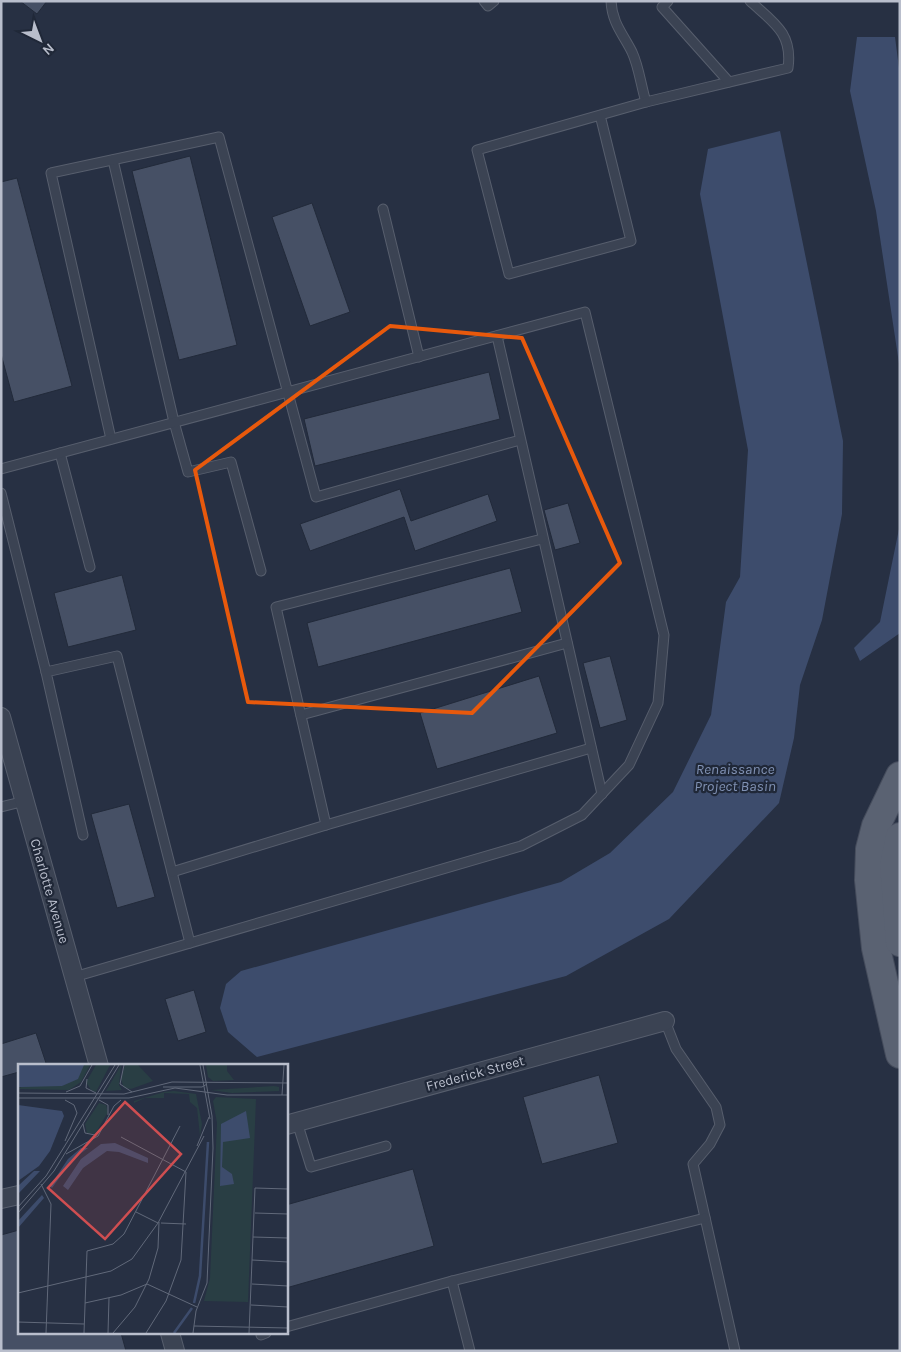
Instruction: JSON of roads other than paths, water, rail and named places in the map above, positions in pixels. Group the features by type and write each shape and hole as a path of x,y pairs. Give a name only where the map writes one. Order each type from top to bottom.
{"main road":[{"path":"900,776 876,826 870,849 869,880 876,948 900,1054"},
{"path":"900,837 894,865 900,942"}],"street":[{"name":"Charlotte Avenue","path":"1,717 98,1064"},
{"name":"Frederick Street","path":"292,1123 664,1021"},
{"path":"1,1199 18,1195"},
{"path":"170,1334 175,1351"}],"lane":[{"path":"484,1 488,6 494,1"},
{"path":"611,1 616,26 632,53 646,102"},
{"path":"668,1 662,7 729,82"},
{"path":"600,115 631,241 509,274 477,150 600,115 646,102 788,68 790,54 787,41 781,29 750,1"},
{"path":"111,439 51,173 219,137 316,497 520,440"},
{"path":"113,160 174,422 188,472 231,462 261,571"},
{"path":"383,209 419,357"},
{"path":"1,468 585,312 664,635 658,703 629,765 582,815 521,846 74,977"},
{"path":"497,336 542,539 602,794"},
{"path":"60,453 90,567"},
{"path":"1,493 46,672 83,835"},
{"path":"326,825 276,607 542,539"},
{"path":"301,715 567,643"},
{"path":"46,672 117,656 190,943"},
{"path":"172,872 591,748"},
{"path":"1,807 25,801"},
{"path":"664,1021 676,1049 716,1107 720,1125 710,1144 693,1164 735,1351"},
{"path":"292,1123 311,1167 386,1146"},
{"path":"288,1327 452,1281 705,1218"},
{"path":"452,1281 470,1351"}],"water":[{"path":"857,37 895,37 899,68 900,370 876,211 850,91"},
{"name":"Renaissance Project Basin","path":"780,131 843,441 842,514 822,620 800,685 794,738 779,803 669,919 566,976 257,1057 228,1032 220,1008 226,984 241,971 561,882 610,853 673,792 711,715 726,602 740,577 748,450 700,194 708,149"},
{"path":"900,524 900,633 860,661 854,648 880,622"}]}
